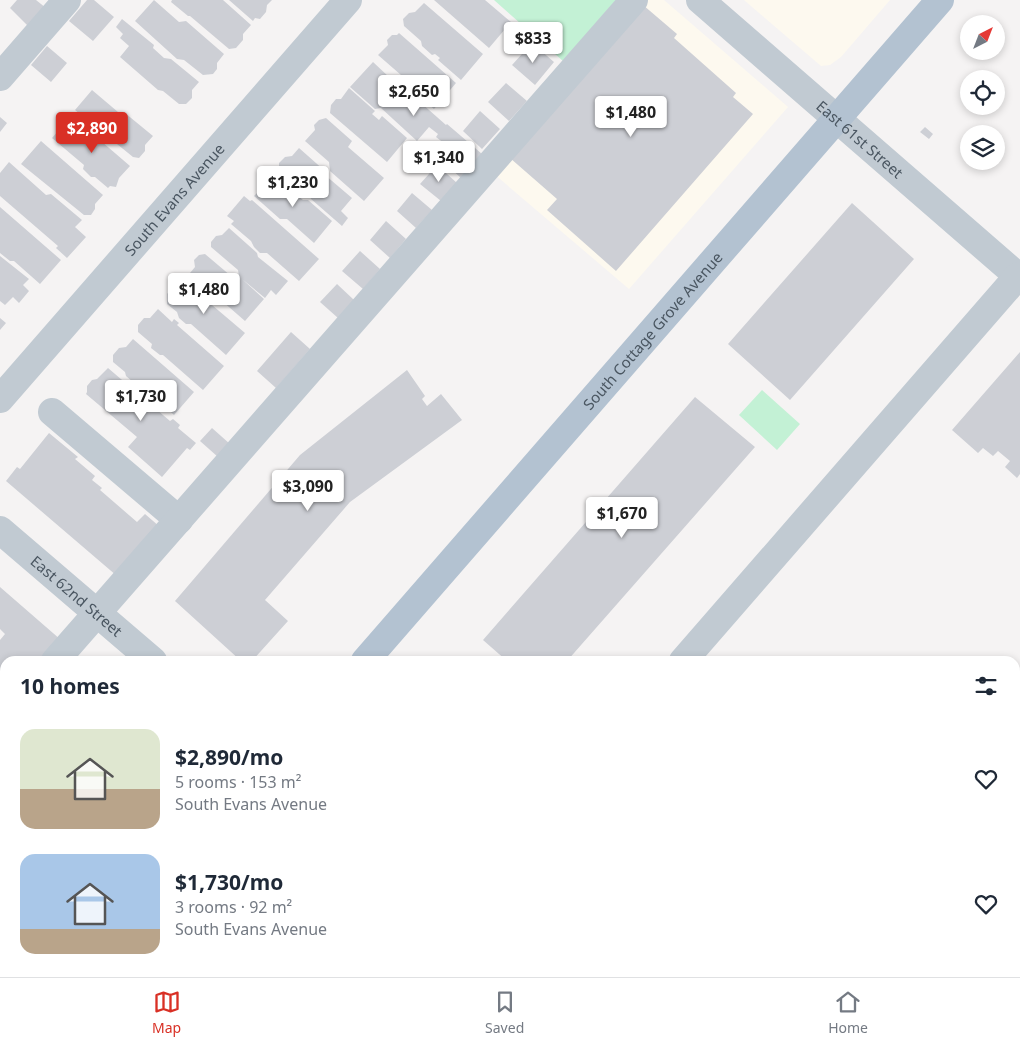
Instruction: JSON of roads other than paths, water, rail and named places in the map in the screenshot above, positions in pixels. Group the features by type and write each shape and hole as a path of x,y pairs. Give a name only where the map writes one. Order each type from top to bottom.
{"main road":[{"name":"South Cottage Grove Avenue","path":"369,656 940,0"}],"street":[{"path":"0,77 67,0"},
{"name":"South Evans Avenue","path":"0,399 348,0"},
{"path":"59,656 634,0"},
{"name":"East 61st Street","path":"700,0 1019,277"},
{"path":"687,656 1019,277"},
{"path":"52,412 179,520"},
{"name":"East 62nd Street","path":"0,530 147,656"}]}
